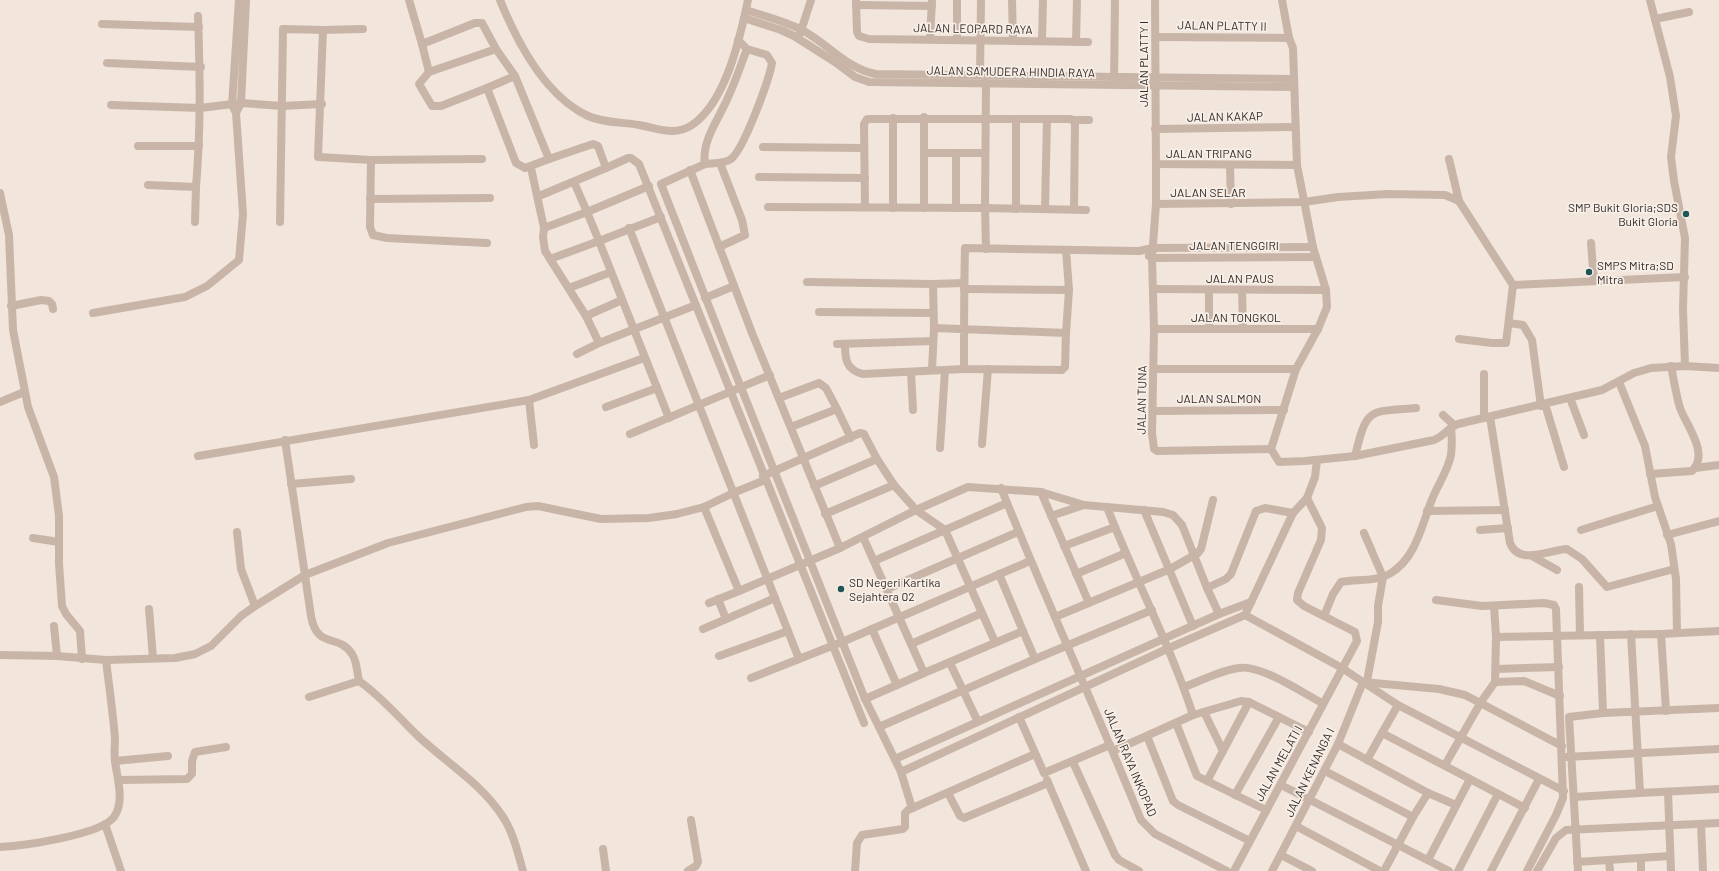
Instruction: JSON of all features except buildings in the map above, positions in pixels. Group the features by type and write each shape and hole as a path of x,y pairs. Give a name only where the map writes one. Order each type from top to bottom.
{"street":[{"path":"93,313 185,297 207,286 239,260 243,214 236,113 232,105 239,0"},
{"path":"236,113 241,103 246,0"},
{"path":"409,0 430,72"},
{"path":"500,0 517,40 529,60 550,85 574,107 588,116 604,121 640,125 662,130 679,131 687,128 706,112 726,77 738,40 748,0"},
{"path":"798,38 811,0"},
{"path":"957,0 957,39"},
{"path":"980,75 981,0"},
{"path":"1012,0 1012,40"},
{"path":"1042,41 1043,0"},
{"path":"1076,42 1077,0"},
{"path":"1114,81 1115,0"},
{"name":"JALAN PLATTY I","path":"1155,0 1155,129"},
{"path":"1282,0 1289,38 1293,48 1295,127 1298,165 1313,247 1326,290 1327,307 1318,330 1296,369 1271,449 1279,462 1355,456 1434,440 1445,435 1452,427 1487,417 1602,390 1642,370 1671,366 1719,368"},
{"path":"1650,0 1673,94 1676,116 1672,167 1684,226 1685,277 1683,309 1685,366"},
{"path":"856,2 932,3 930,39"},
{"name":"JALAN LEOPARD RAYA","path":"856,2 856,24 859,36 870,39 1088,42"},
{"path":"1655,19 1689,12"},
{"name":"JALAN SAMUDERA HINDIA RAYA","path":"745,14 802,30 854,65 868,72 956,78 986,83 1100,81 1294,83"},
{"name":"JALAN SAMUDERA HINDIA RAYA","path":"745,14 798,38 862,80 956,78 980,75 1100,81"},
{"path":"195,222 201,67 198,16"},
{"path":"422,44 482,23 496,49 515,76 549,159"},
{"path":"102,24 199,27"},
{"path":"280,222 283,29 364,29"},
{"path":"323,30 322,104 318,157 371,160 482,160"},
{"name":"JALAN PLATTY II","path":"1156,37 1289,38"},
{"path":"738,40 747,49 768,55 771,60 771,66 752,123 738,152 727,161 704,164 660,184 740,388 769,475 806,563 842,642 865,699 901,772 912,808"},
{"path":"496,49 430,72 419,84 434,107 441,106 515,76"},
{"path":"704,164 703,155 710,134 729,96 747,49"},
{"path":"106,63 201,67"},
{"path":"986,83 986,249"},
{"path":"487,88 516,163 520,167 531,168 549,159 593,144 598,146 606,168"},
{"path":"111,105 200,108 241,103 282,106 322,104"},
{"path":"893,118 894,208"},
{"path":"924,118 924,208"},
{"path":"865,207 864,124 867,119 985,118 1088,120"},
{"path":"1016,119 1016,209"},
{"path":"1045,209 1047,119"},
{"path":"1073,120 1074,209"},
{"name":"JALAN KAKAP","path":"1155,129 1295,127"},
{"name":"JALAN TRIPANG","path":"1155,129 1156,164 1230,166 1298,165"},
{"path":"138,146 199,146"},
{"path":"763,147 864,148"},
{"path":"924,153 985,153"},
{"path":"956,153 956,208"},
{"path":"539,196 628,158 631,158 639,164 731,392 769,475 806,563 832,646 864,723"},
{"path":"1450,159 1459,201 1513,285 1506,343 1459,339"},
{"path":"371,160 371,232 377,237 487,243"},
{"path":"719,247 745,235 742,220 720,163"},
{"path":"1156,164 1156,204"},
{"path":"1230,166 1231,204"},
{"path":"531,168 539,196 544,228 544,248 586,316 599,343"},
{"path":"690,170 734,286 840,548"},
{"path":"759,177 865,178"},
{"path":"574,182 599,240 644,358 669,418"},
{"path":"148,185 196,187"},
{"path":"544,228 649,186"},
{"path":"0,192 9,235 12,330 24,392 54,477 59,516 62,606 66,614 80,631 82,659"},
{"name":"JALAN SELAR","path":"1152,258 1156,204 1304,202 1338,197 1388,194 1445,195 1459,201"},
{"path":"370,199 490,198"},
{"path":"768,207 1086,210"},
{"path":"550,259 661,217"},
{"path":"629,228 799,659"},
{"path":"1591,243 1594,281"},
{"name":"JALAN TENGGIRI","path":"1139,251 1153,248 1313,247"},
{"path":"964,369 965,248 1139,251 1152,258"},
{"path":"933,341 841,344 847,362 853,371 863,374 964,369 1064,370 1070,290 1066,250"},
{"name":"JALAN TENGGIRI","path":"1152,258 1316,257"},
{"name":"JALAN TUNA","path":"1152,258 1154,289 1154,449 1157,451 1271,449"},
{"path":"568,288 611,272"},
{"path":"1513,285 1685,277"},
{"path":"807,282 933,284 1070,290"},
{"path":"932,370 934,328 933,284"},
{"path":"705,298 734,286"},
{"name":"JALAN PAUS","path":"1154,289 1326,290"},
{"path":"1208,290 1209,329"},
{"path":"1242,290 1243,330"},
{"path":"11,306 45,300 52,304 53,309"},
{"path":"586,316 622,300"},
{"path":"577,354 633,329 696,305"},
{"path":"819,312 933,313"},
{"path":"1509,323 1523,325 1532,340 1543,405 1564,467"},
{"path":"934,328 1066,333"},
{"name":"JALAN TONGKOL","path":"1154,330 1318,330"},
{"path":"198,456 285,440 529,400 644,358"},
{"path":"1671,366 1680,407 1684,419 1694,436 1698,447 1695,468"},
{"path":"982,444 988,369"},
{"path":"1154,369 1296,369"},
{"path":"940,448 946,370"},
{"path":"911,372 913,410"},
{"path":"1484,374 1487,417 1512,548 1521,554 1531,555 1567,549 1582,559 1607,587 1674,569"},
{"path":"630,434 770,375"},
{"path":"779,398 819,382 826,388 851,438"},
{"path":"1619,382 1641,432 1648,456 1650,474 1658,506 1673,556 1677,633"},
{"path":"606,407 657,388"},
{"path":"0,402 24,392"},
{"path":"1570,398 1584,435"},
{"path":"529,400 534,445"},
{"path":"1355,456 1362,426 1370,415 1380,411 1416,408"},
{"path":"791,427 836,409"},
{"name":"JALAN SALMON","path":"1154,411 1284,410"},
{"path":"1324,616 1333,594 1341,582 1382,577 1398,569 1416,544 1427,511 1449,461 1452,448 1452,427 1443,416"},
{"path":"0,655 56,656 106,660 188,657 204,651 241,616 305,575 388,543 526,507 538,506 613,520 668,516 704,507 860,433 864,434 894,484 916,510 945,530 995,642"},
{"path":"285,440 315,631 319,636 340,645 352,653 359,681 376,694 420,738 465,776 494,806 506,823 523,871"},
{"path":"814,486 878,459"},
{"path":"901,772 1169,648 1245,615 1292,513 1307,498 1315,477 1317,460"},
{"path":"1650,474 1689,472 1695,468 1719,465"},
{"path":"291,484 351,479"},
{"path":"825,514 894,484"},
{"path":"709,603 768,580 840,548 964,488 1001,488 1040,492 1084,505 1168,513 1178,519 1182,525 1219,614"},
{"name":"JALAN RAYA INKOPAD","path":"1001,488 1030,561 1082,677 1141,820 1155,834 1227,871"},
{"path":"1040,492 1089,603"},
{"path":"1307,498 1322,528 1322,533 1321,540 1298,593 1297,600 1304,606 1357,634 1356,641 1342,668"},
{"path":"1055,617 1170,569 1195,556 1201,549 1213,500"},
{"path":"874,561 1007,503"},
{"path":"1051,516 1084,505"},
{"path":"1581,530 1658,506"},
{"path":"704,507 739,591"},
{"path":"1108,507 1126,553 1169,648 1194,715"},
{"path":"1207,588 1226,579 1231,574 1256,511 1265,508 1292,513"},
{"path":"1144,510 1193,626"},
{"path":"1427,511 1505,510"},
{"path":"1667,535 1719,521"},
{"path":"1064,546 1115,527"},
{"path":"1480,530 1508,528"},
{"path":"238,532 241,570 255,606"},
{"path":"887,589 1018,532"},
{"path":"1364,533 1382,577 1378,606 1378,622 1365,682"},
{"path":"864,537 924,673"},
{"path":"33,538 59,542"},
{"path":"1076,574 1126,553"},
{"path":"1531,555 1558,570"},
{"path":"751,678 842,642 1030,561"},
{"path":"999,574 1035,659"},
{"path":"1579,587 1580,635"},
{"path":"704,629 775,598"},
{"path":"718,599 726,619"},
{"path":"1436,600 1461,604 1494,606 1544,603 1554,605 1558,636 1562,746 1567,757 1575,797 1578,868 1609,860 1670,856"},
{"path":"895,759 1082,677 1219,614 1251,602"},
{"path":"1445,765 1481,702 1495,682 1496,637 1494,606"},
{"path":"149,610 153,658"},
{"path":"879,727 1152,610"},
{"path":"911,644 982,613"},
{"path":"1245,615 1342,668 1398,705 1539,780 1564,791"},
{"path":"54,626 56,656"},
{"path":"872,629 897,685"},
{"path":"719,656 788,631"},
{"path":"865,699 1023,631"},
{"path":"1496,637 1661,634 1719,631"},
{"path":"1631,634 1640,793"},
{"path":"1661,634 1666,710"},
{"path":"1600,635 1603,713"},
{"path":"0,847 40,842 96,828 105,824 116,814 119,800 119,780 115,761 106,660"},
{"path":"950,663 978,722"},
{"path":"1184,687 1237,668 1250,667 1264,672 1322,703"},
{"path":"1496,669 1559,667"},
{"name":"JALAN MELATI I","path":"1234,871 1309,732 1322,703 1342,668"},
{"path":"309,697 359,681"},
{"path":"1495,682 1524,681 1560,696"},
{"path":"1365,682 1449,690 1481,702 1562,746"},
{"name":"JALAN KENANGA I","path":"1272,871 1309,798 1325,771 1365,682"},
{"path":"1044,773 1147,736 1194,715 1237,701 1249,702 1309,732"},
{"path":"1207,781 1249,702"},
{"path":"1367,760 1398,705"},
{"path":"1527,871 1561,806 1564,791 1569,717 1603,713 1719,708"},
{"path":"1204,712 1223,751"},
{"path":"1019,717 1086,871"},
{"path":"1235,795 1279,717"},
{"path":"1176,723 1197,776 1266,810"},
{"path":"1382,733 1525,808"},
{"name":"JALAN RAYA INKOPAD","path":"1147,736 1173,801 1178,805 1250,841"},
{"path":"1338,744 1428,793 1456,805"},
{"path":"119,780 187,779 192,774 192,761 195,752 226,747"},
{"path":"1567,757 1719,749"},
{"path":"855,871 856,848 859,838 866,834 903,829 905,827 905,813 912,808 1035,754"},
{"path":"115,761 168,756"},
{"path":"1073,762 1115,855 1134,870"},
{"path":"1325,771 1413,817"},
{"path":"1428,860 1470,779"},
{"path":"1491,871 1539,780"},
{"path":"948,793 960,816 964,818 1048,783"},
{"path":"1281,785 1449,871"},
{"path":"1575,797 1719,789"},
{"path":"1668,792 1671,871"},
{"path":"1384,871 1413,817 1428,793"},
{"path":"1458,871 1498,794"},
{"path":"688,871 696,866 698,862 691,820"},
{"path":"1537,871 1556,838 1566,830 1719,823"},
{"path":"105,824 121,871"},
{"path":"1700,824 1703,871"},
{"path":"1296,826 1380,871"},
{"path":"602,849 606,871"},
{"path":"1281,855 1312,871"},
{"path":"1641,858 1641,871"},
{"path":"1609,860 1610,871"}],"place":[{"name":"SMP Bukit Gloria;SDS Bukit Gloria","path":"1686,214"},
{"name":"SMPS Mitra;SD Mitra","path":"1589,272"},
{"name":"SD Negeri Kartika Sejahtera 02","path":"841,589"}]}
